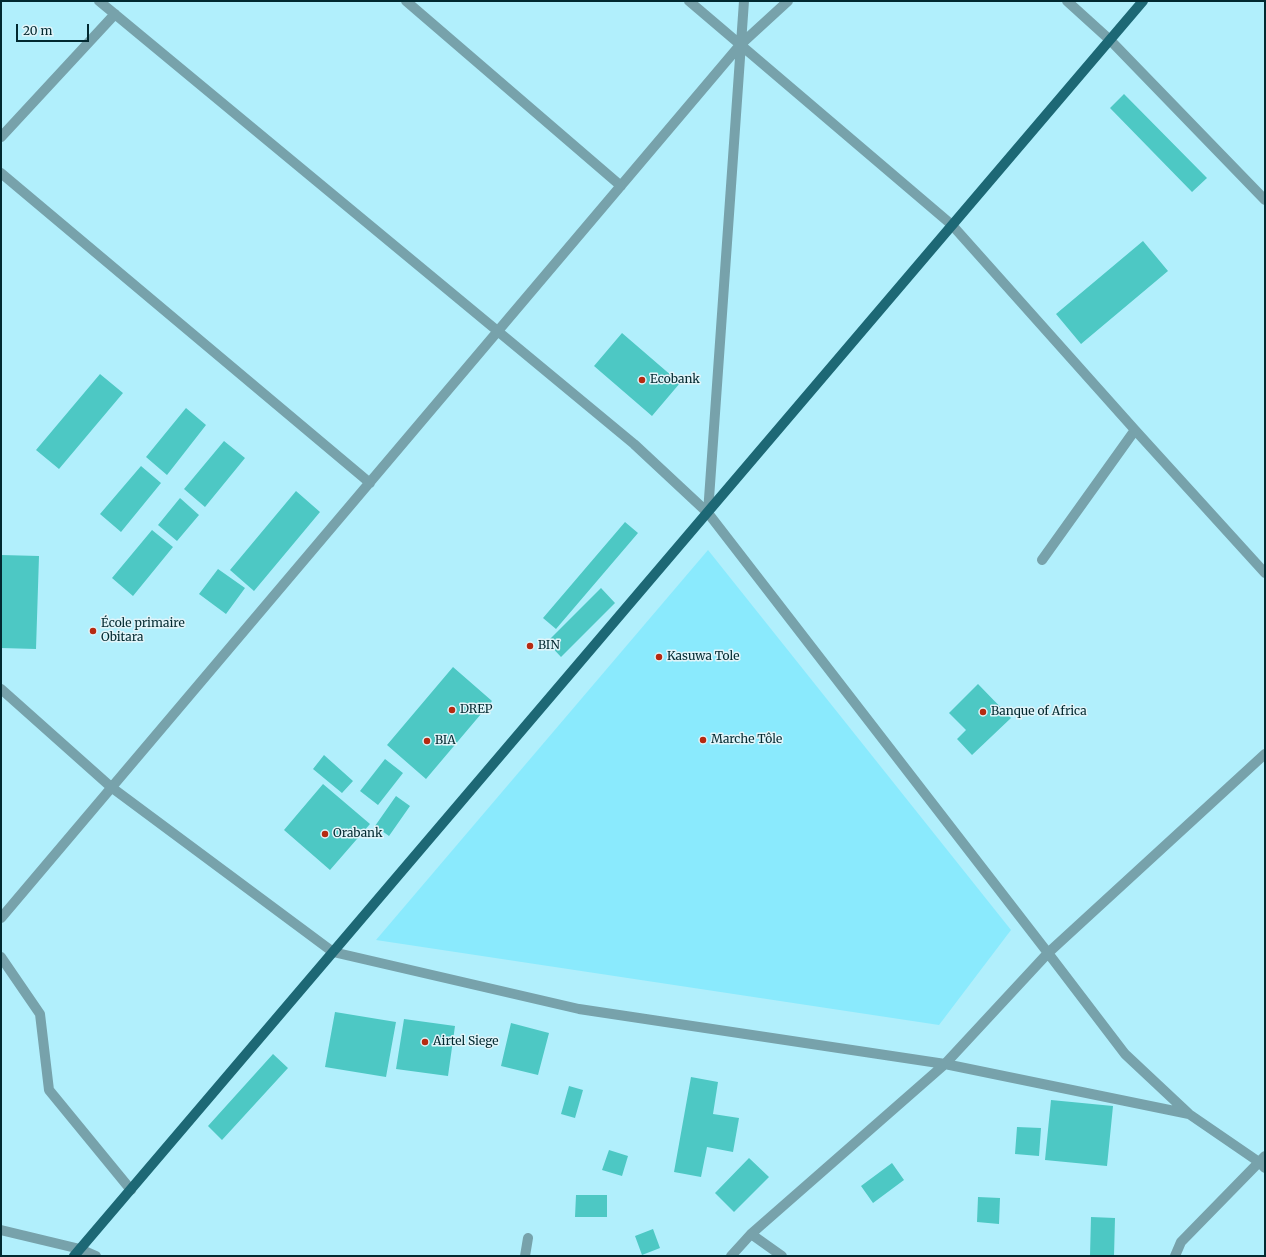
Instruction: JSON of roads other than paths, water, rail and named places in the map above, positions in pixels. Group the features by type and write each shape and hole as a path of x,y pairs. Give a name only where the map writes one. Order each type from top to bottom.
{"main road":[{"path":"77,1252 1143,1"}],"street":[{"path":"99,1 634,444 708,513 1125,1054 1189,1114 1263,1162 1181,1242 1174,1256"},
{"path":"406,1 621,186"},
{"path":"689,1 952,225 1265,573"},
{"path":"708,513 744,1"},
{"path":"1,918 740,45 788,1"},
{"path":"1066,1 1110,40 1265,200"},
{"path":"1,137 115,14"},
{"path":"1,173 370,483"},
{"path":"1042,560 1135,430"},
{"path":"1,689 111,787 333,952 579,1010 945,1064 1189,1114"},
{"path":"732,1256 751,1234 945,1064 1048,953 1265,754"},
{"path":"1,957 40,1014 49,1090 131,1190"},
{"path":"1,1230 96,1256"},
{"path":"751,1234 782,1256"},
{"path":"525,1256 528,1238"}],"place":[{"name":"Ecobank","path":"642,380"},
{"name":"École primaire Obitara","path":"93,631"},
{"name":"BIN","path":"530,646"},
{"name":"Kasuwa Tole","path":"659,657"},
{"name":"DREP","path":"452,710"},
{"name":"Banque of Africa","path":"983,712"},
{"name":"Marche Tôle","path":"703,740"},
{"name":"BIA","path":"427,741"},
{"name":"Orabank","path":"325,834"},
{"name":"Airtel Siege","path":"425,1042"}]}
